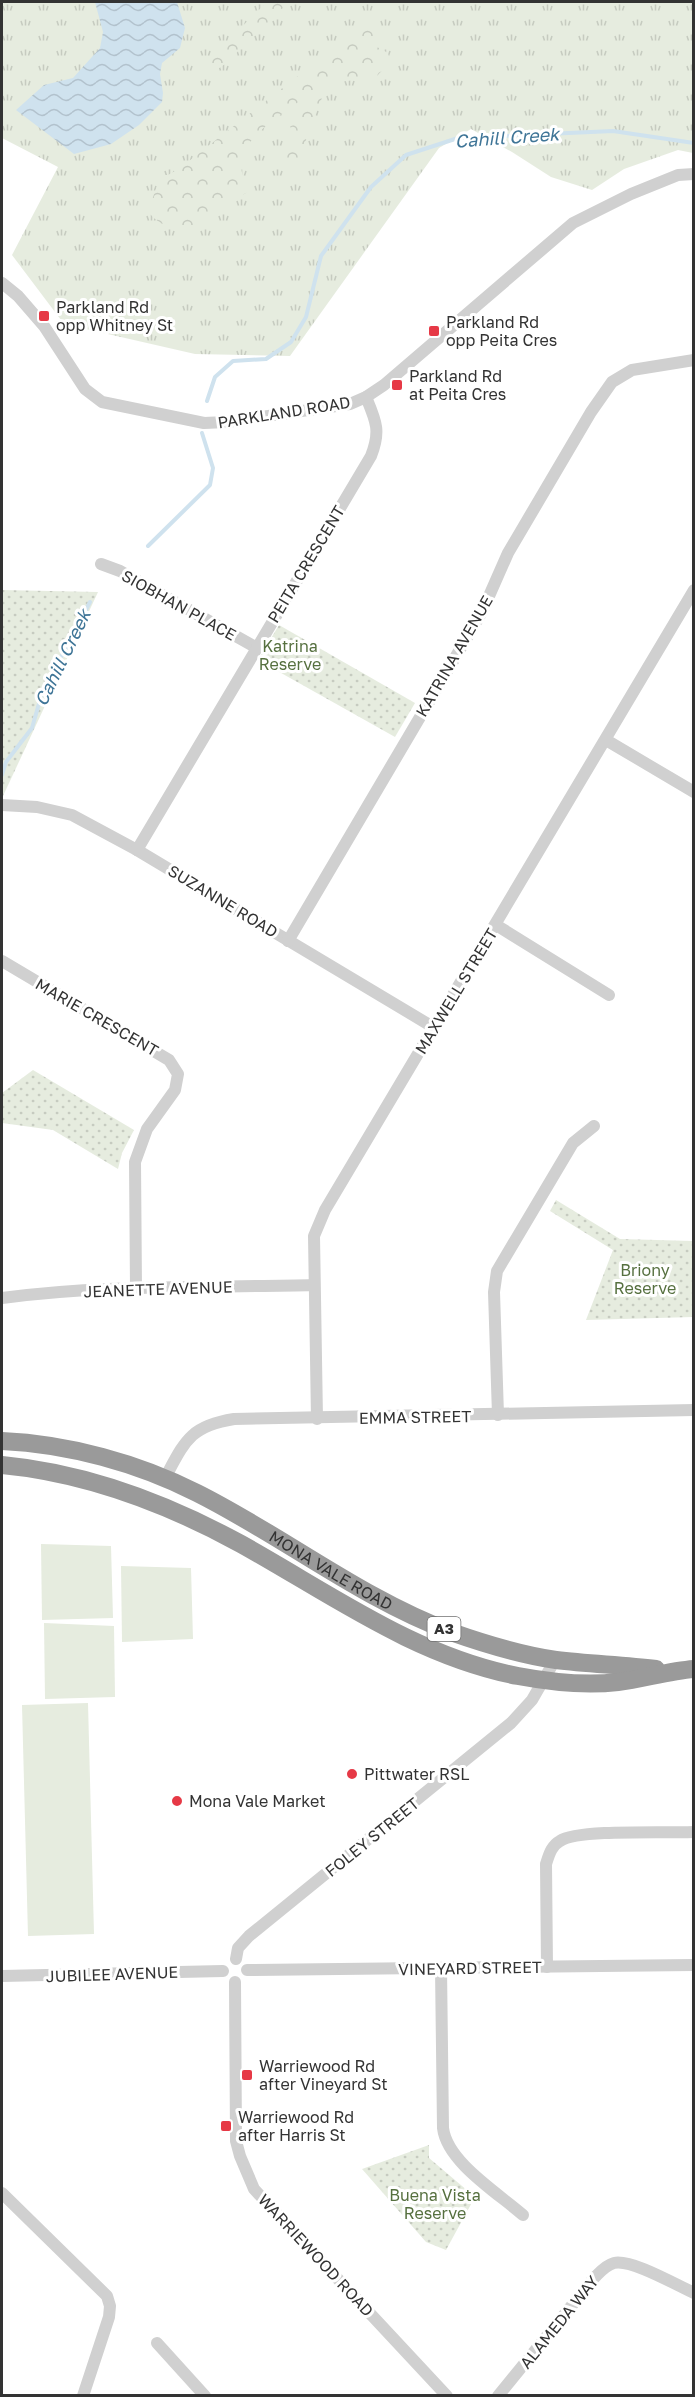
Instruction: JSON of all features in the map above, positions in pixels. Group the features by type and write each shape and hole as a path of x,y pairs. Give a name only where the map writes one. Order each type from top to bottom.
{"highway":[{"name":"MONA VALE ROAD","path":"2,1441 23,1442 81,1452 165,1478 199,1493 384,1601 450,1631 493,1646 555,1660 672,1671"},
{"name":"MONA VALE ROAD","path":"2,1465 72,1476 133,1494 190,1518 240,1544 363,1617 465,1663 515,1676 575,1683 617,1682 693,1669"},
{"path":"72,1476 102,1474 149,1484 165,1478 166,1489 179,1500 190,1518"}],"street":[{"name":"PARKLAND ROAD","path":"2,283 18,296 44,326 85,389 102,402 193,422 211,423 350,404 366,398 384,385 573,223 631,194 678,175 693,174"},
{"name":"KATRINA AVENUE","path":"288,940 482,612 508,553 591,412 612,382 632,370 693,360"},
{"name":"PEITA CRESCENT","path":"137,850 371,456 376,442 377,425 366,398"},
{"name":"SIOBHAN PLACE","path":"101,564 120,571 257,648"},
{"name":"MAXWELL STREET","path":"317,1419 314,1236 326,1210 433,1027 692,596"},
{"path":"606,740 693,792"},
{"name":"SUZANNE ROAD","path":"2,805 37,807 72,815 137,850 433,1027"},
{"path":"496,925 609,995"},
{"name":"MARIE CRESCENT","path":"2,961 169,1060 178,1074 175,1090 147,1129 135,1162 136,1289"},
{"path":"498,1415 494,1292 497,1271 573,1143 594,1126"},
{"name":"JEANETTE AVENUE","path":"2,1298 40,1293 136,1289 314,1285"},
{"name":"EMMA STREET","path":"165,1478 185,1442 197,1431 212,1423 234,1419 693,1410"},
{"name":"FOLEY STREET","path":"236,1959 238,1948 249,1936 511,1723 532,1700 555,1660"},
{"path":"547,1967 546,1864 550,1851 559,1841 581,1834 693,1832"},
{"path":"236,1959 244,1962 247,1970 243,1979 235,1982 227,1979 223,1971 227,1962 236,1959"},
{"name":"VINEYARD STREET","path":"247,1970 693,1965"},
{"path":"441,1968 443,2128 446,2142 458,2160 523,2215"},
{"name":"JUBILEE AVENUE","path":"2,1976 223,1971"},
{"name":"WARRIEWOOD ROAD","path":"235,1982 236,2141 254,2189 284,2218 447,2396"},
{"path":"2,2193 107,2296 110,2306 109,2317 83,2396"},
{"name":"ALAMEDA WAY","path":"498,2396 595,2277 607,2266 615,2263 630,2265 693,2293"},
{"path":"157,2343 205,2396"}],"green space":[{"path":"2,2 693,2 693,153 678,150 624,169 592,190 551,177 471,129 439,148 290,356 195,354 64,324 12,255 58,167 2,138"},
{"path":"267,2 289,2 225,64 218,69 211,65 210,58"},
{"path":"375,28 374,38 377,47 388,53 390,62 375,78 328,83 307,135 302,160 289,168 283,153 287,134 306,104 301,100 253,138 245,149 241,162 243,176 251,190 230,203 213,220 195,228 185,229 166,226 150,214 152,200 161,175 168,175 180,168 358,29"},
{"path":"2,590 98,592 3,796 2,796"},
{"name":"Katrina Reserve","path":"279,625 415,703 395,737 258,660"},
{"path":"33,1070 134,1130 122,1153 118,1169 53,1130 2,1123 2,1093"},
{"name":"Briony Reserve","path":"556,1200 620,1239 693,1241 693,1317 586,1320 613,1250 550,1211"},
{"path":"41,1544 111,1546 113,1618 42,1620"},
{"path":"121,1566 191,1568 193,1639 122,1642"},
{"path":"44,1623 114,1626 115,1697 45,1699"},
{"path":"88,1703 94,1934 28,1936 22,1705"},
{"name":"Buena Vista Reserve","path":"429,2145 429,2158 475,2197 446,2250 426,2242 362,2169"}],"water":[{"path":"95,2 177,2 185,28 180,48 162,63 160,74 162,102 139,125 111,144 74,154 16,110 44,85 73,78 100,48 103,32"}],"waterway":[{"name":"Cahill Creek","path":"207,401 215,377 233,361 266,359 291,342 306,317 321,256 371,187 406,155 458,138 613,131 694,143"},
{"name":"Cahill Creek","path":"148,546 210,485 213,468 202,433"},
{"name":"Cahill Creek","path":"2,775 6,762 32,728 42,693 90,602"}],"place":[{"name":"Parkland Rd opp Whitney St","path":"44,316"},
{"name":"Parkland Rd opp Peita Cres","path":"434,331"},
{"name":"Parkland Rd at Peita Cres","path":"397,385"},
{"name":"Pittwater RSL","path":"352,1774"},
{"name":"Mona Vale Market","path":"177,1801"},
{"name":"Warriewood Rd after Vineyard St","path":"247,2075"},
{"name":"Warriewood Rd after Harris St","path":"226,2126"}]}
